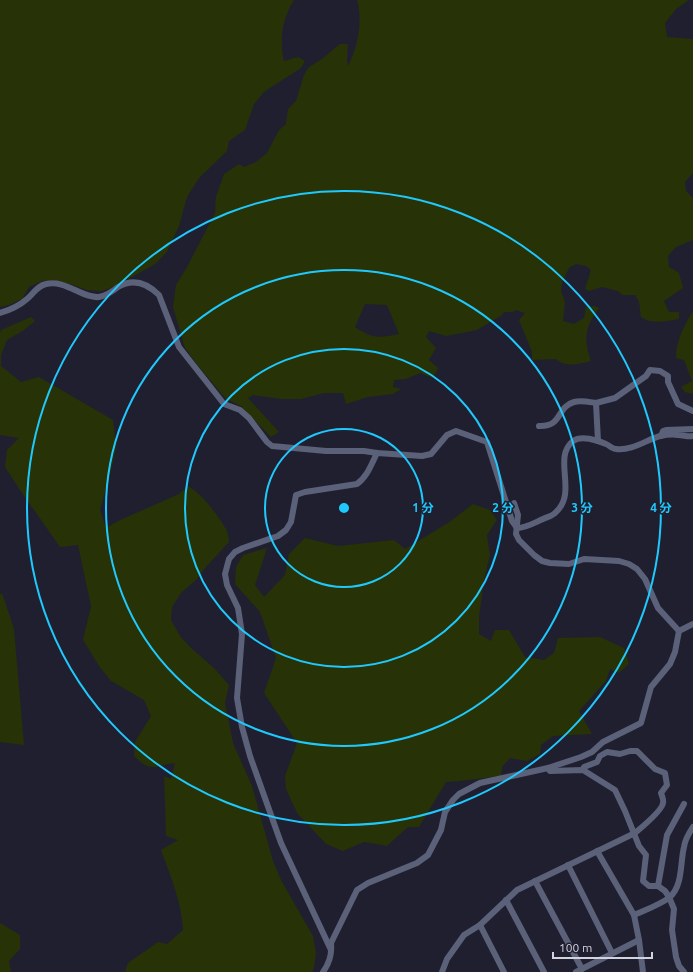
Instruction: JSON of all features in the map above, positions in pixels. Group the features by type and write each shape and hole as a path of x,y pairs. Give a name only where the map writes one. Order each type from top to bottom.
{"street":[{"path":"0,313 15,308 39,287 47,283 67,286 90,297 99,297 131,282 142,283 154,290 159,295 179,348 224,404 240,410 249,418 272,446 326,451 364,451 376,454 422,456 431,454 447,435 456,431 487,442 512,522 517,528"},
{"path":"539,426 546,426 554,423 566,406 574,402 583,401 596,403 615,398 646,376 650,370 656,370 668,376 668,382 678,404 693,410"},
{"path":"596,403 598,441"},
{"path":"661,436 663,431 666,430 693,429"},
{"path":"517,528 524,528 556,512 565,498 566,488 563,469 566,450 578,438 598,441 614,449 620,449 631,448 661,436 672,434 688,437 693,436"},
{"path":"331,950 281,843 250,756 242,727 237,698 242,634 238,608 227,585 225,574 229,559 235,552 278,536 286,530 291,522 296,495 305,492 357,484 363,480 367,474 376,454"},
{"path":"514,503 518,515 516,534 519,540 542,562 568,564 584,559 619,561 629,564 637,569 645,579 658,608 665,618 679,631"},
{"path":"679,631 693,624"},
{"path":"323,972 327,967 331,943 357,890 368,883 417,863 428,855 441,830 445,812 459,794 480,783 548,768 581,758 592,752 603,742 641,723 651,687 656,679 670,664 675,652 679,631"},
{"path":"442,972 447,960 464,935 480,924 516,890 634,833 643,827 662,807 664,802 661,793 667,785 665,773 655,769 637,751 630,751 620,754 607,752 600,756 597,762 584,767 582,770"},
{"path":"548,768 550,771 582,770 614,790 639,846 646,855 643,881 649,886 658,886 670,897 674,909 672,930 676,957 679,966 684,972"},
{"path":"658,886 667,835 684,804"},
{"path":"634,916 670,897 674,892 680,879 684,846 693,827"},
{"path":"597,851 634,916 643,972"},
{"path":"568,865 612,953"},
{"path":"535,881 579,970 639,940"},
{"path":"506,900 544,972"},
{"path":"480,924 504,972"}],"green space":[{"path":"0,0 294,0 284,22 282,45 284,61 298,57 305,61 301,68 264,92 254,104 245,130 229,141 227,151 199,178 187,197 179,226 167,252 155,264 118,285 102,291 87,290 53,280 42,281 29,287 22,299 0,307"},
{"path":"357,0 689,0 676,9 665,23 667,37 693,39 693,173 685,182 686,191 693,198 693,240 676,247 668,256 669,267 679,273 683,288 664,301 669,312 679,312 679,319 659,322 650,321 641,317 639,302 635,295 623,295 618,291 602,287 589,291 585,289 591,270 586,266 576,264 569,268 562,282 561,291 565,302 563,321 574,324 584,318 586,307 594,306 599,308 588,327 587,333 586,340 591,361 564,364 556,359 532,360 532,352 519,320 525,313 515,310 513,312 504,312 502,315 477,330 446,336 429,331 426,337 436,348 429,360 438,368 433,378 420,373 406,379 394,380 393,387 401,389 393,394 368,397 346,404 343,393 324,393 301,399 281,399 253,395 248,398 279,432 271,437 241,406 226,399 185,348 173,307 176,285 215,213 216,197 224,174 239,164 244,167 256,162 267,153 279,130 286,124 288,109 296,101 304,75 309,67 322,59 340,44 348,44 348,66 352,59 357,42 360,16","holes":["365,304 387,305 399,334 381,337 371,336 355,327"]},
{"path":"693,311 693,394 685,392 681,387 692,381 684,360 676,358 676,351 679,339"},
{"path":"31,317 35,321 24,330 7,340 1,355 1,366 21,382 39,377 113,420 116,447 100,510 106,528 118,521 179,494 188,486 199,494 209,505 227,531 229,542 197,579 181,593 172,607 171,620 180,636 214,668 229,685 225,703 233,743 252,786 273,861 281,880 313,936 316,953 312,972 125,972 128,963 158,942 167,944 183,930 178,899 161,850 178,840 166,836 164,776 171,779 175,763 150,767 140,762 134,756 135,742 151,716 144,700 111,681 99,666 83,640 91,606 78,545 60,547 5,467 7,450 19,438 0,435 0,333 1,330"},
{"path":"473,504 490,510 497,520 487,535 490,555 484,579 479,617 479,634 491,641 495,630 509,630 525,657 544,660 554,653 558,638 600,637 624,648 629,664 619,673 610,669 606,681 579,711 592,734 553,736 541,745 540,754 527,761 510,758 502,767 501,776 446,782 419,827 408,827 387,846 364,842 343,851 326,844 297,813 286,789 285,776 297,743 264,693 276,658 260,612 235,584 236,567 243,555 267,548 255,585 264,597 285,575 289,554 305,538 338,546 394,540 405,549 448,523"},
{"path":"2,593 14,629 24,745 0,742 0,595"},
{"path":"0,923 20,935 20,949 9,961 11,972 0,972"}]}
